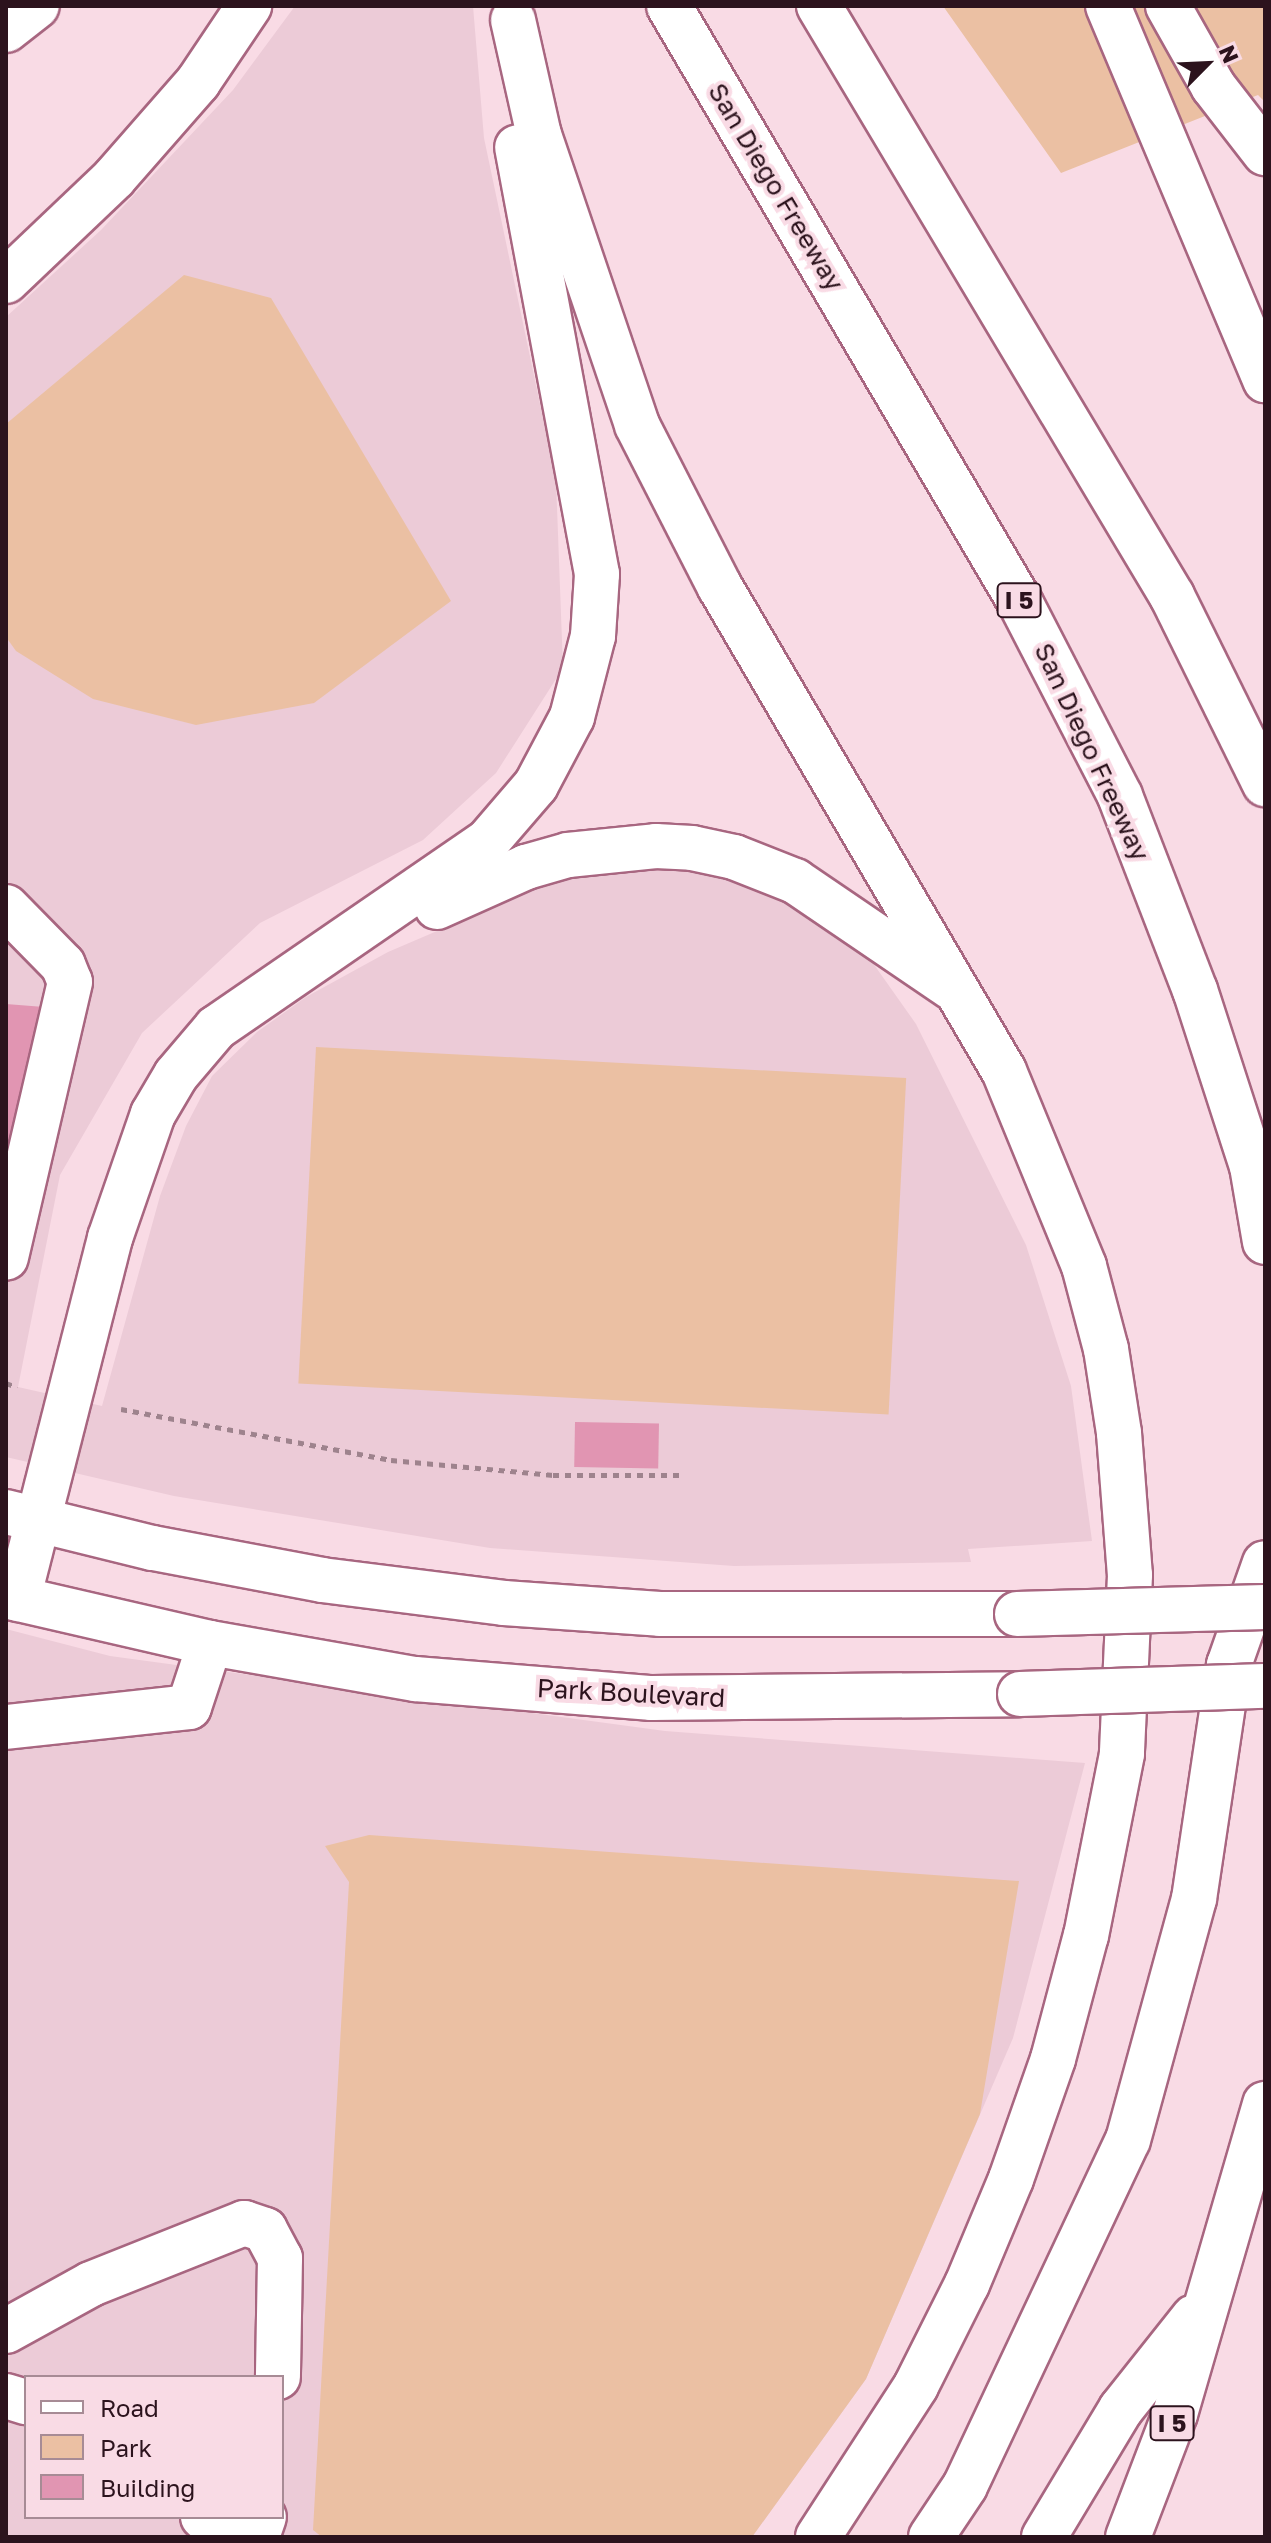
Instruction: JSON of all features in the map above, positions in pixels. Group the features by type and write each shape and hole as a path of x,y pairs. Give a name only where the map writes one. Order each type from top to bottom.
{"main road":[{"path":"6,30 37,6"},
{"path":"6,281 114,178 198,82 249,6"},
{"name":"San Diego Freeway","path":"669,6 1020,602 1120,796 1229,1092 1252,1166 1265,1242"},
{"path":"819,6 1164,583 1265,784"},
{"path":"1108,6 1265,380"},
{"path":"1168,6 1213,86 1265,153"},
{"path":"12,1597 23,1517 110,1238 153,1114 176,1075 216,1028 462,864 515,814 572,717 593,636 597,574 584,488 508,99 513,13"},
{"path":"513,13 539,135 637,425 720,587 962,995 1044,1160 1084,1266 1106,1349 1119,1433 1130,1575 1122,1754 1086,1935 1053,2059 1011,2179 916,2386 818,2537"},
{"path":"339,947 540,863 624,847 692,848 734,857 795,881 962,995"},
{"path":"6,907 63,965 70,982 6,1258"},
{"path":"23,1517 322,1580 504,1603 660,1614 1017,1614 1265,1607"},
{"path":"931,2537 965,2486 1128,2140 1194,1899 1229,1665 1265,1563"},
{"name":"Park Boulevard","path":"12,1597 210,1643 415,1679 652,1698 1020,1694 1265,1686"},
{"path":"17,1730 189,1707 210,1643"},
{"name":"I 5","path":"1128,2537 1175,2414 1203,2306 1265,2104"},
{"path":"6,2331 91,2284 244,2223 265,2230 280,2258 278,2375"},
{"path":"1044,2537 1121,2409 1203,2306"},
{"path":"206,2519 229,2537"}],"path":[{"path":"6,1383 17,1387"},
{"path":"121,1409 391,1460 553,1475 685,1475"}],"shaded area":[{"path":"295,6 473,6 484,138 556,480 563,668 496,773 423,840 260,923 142,1033 60,1175 18,1387 102,1406 160,1196 186,1126 212,1076 257,1032 306,997 388,952 575,872 679,867 761,888 851,932 916,1024 1026,1245 1071,1386 1092,1541 968,1549 971,1562 734,1566 490,1548 174,1496 6,1457 6,317 101,230 233,90"},
{"path":"6,1629 110,1656 665,1731 1085,1763 1013,2038 866,2379 752,2537 6,2537"}],"green space":[{"path":"943,6 1265,6 1265,102 1258,95 1061,173"},
{"path":"184,275 271,298 451,601 314,703 196,725 93,699 16,651 6,637 6,424"},
{"path":"316,1047 906,1078 889,1414 298,1384"},
{"path":"369,1835 1019,1881 980,2114 866,2379 752,2537 322,2537 313,2530 349,1882 325,1846"}],"building":[{"path":"6,1004 44,1007 6,1167"},
{"path":"575,1422 659,1423 658,1468 574,1467"}]}
